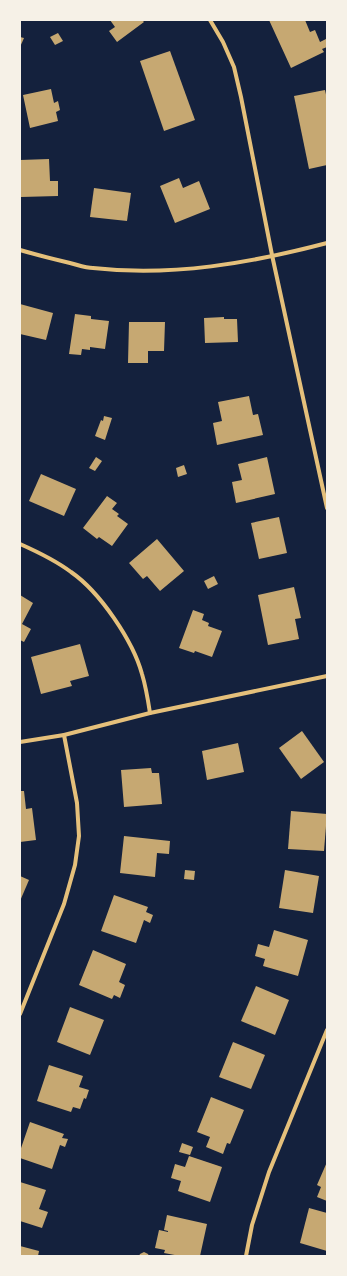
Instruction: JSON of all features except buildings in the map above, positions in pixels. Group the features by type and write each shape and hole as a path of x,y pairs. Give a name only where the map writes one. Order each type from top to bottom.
{"street":[{"path":"210,20 223,42 234,67 272,255 327,508"},
{"path":"20,250 92,268 139,271 202,268 272,255 327,242"},
{"path":"20,544 40,553 72,572 95,593 116,620 130,645 142,673 150,713"},
{"path":"20,742 64,734 150,713 327,676"},
{"path":"20,1014 64,904 75,865 78,836 77,803 64,734"},
{"path":"246,1256 252,1225 269,1172 327,1030"}]}
